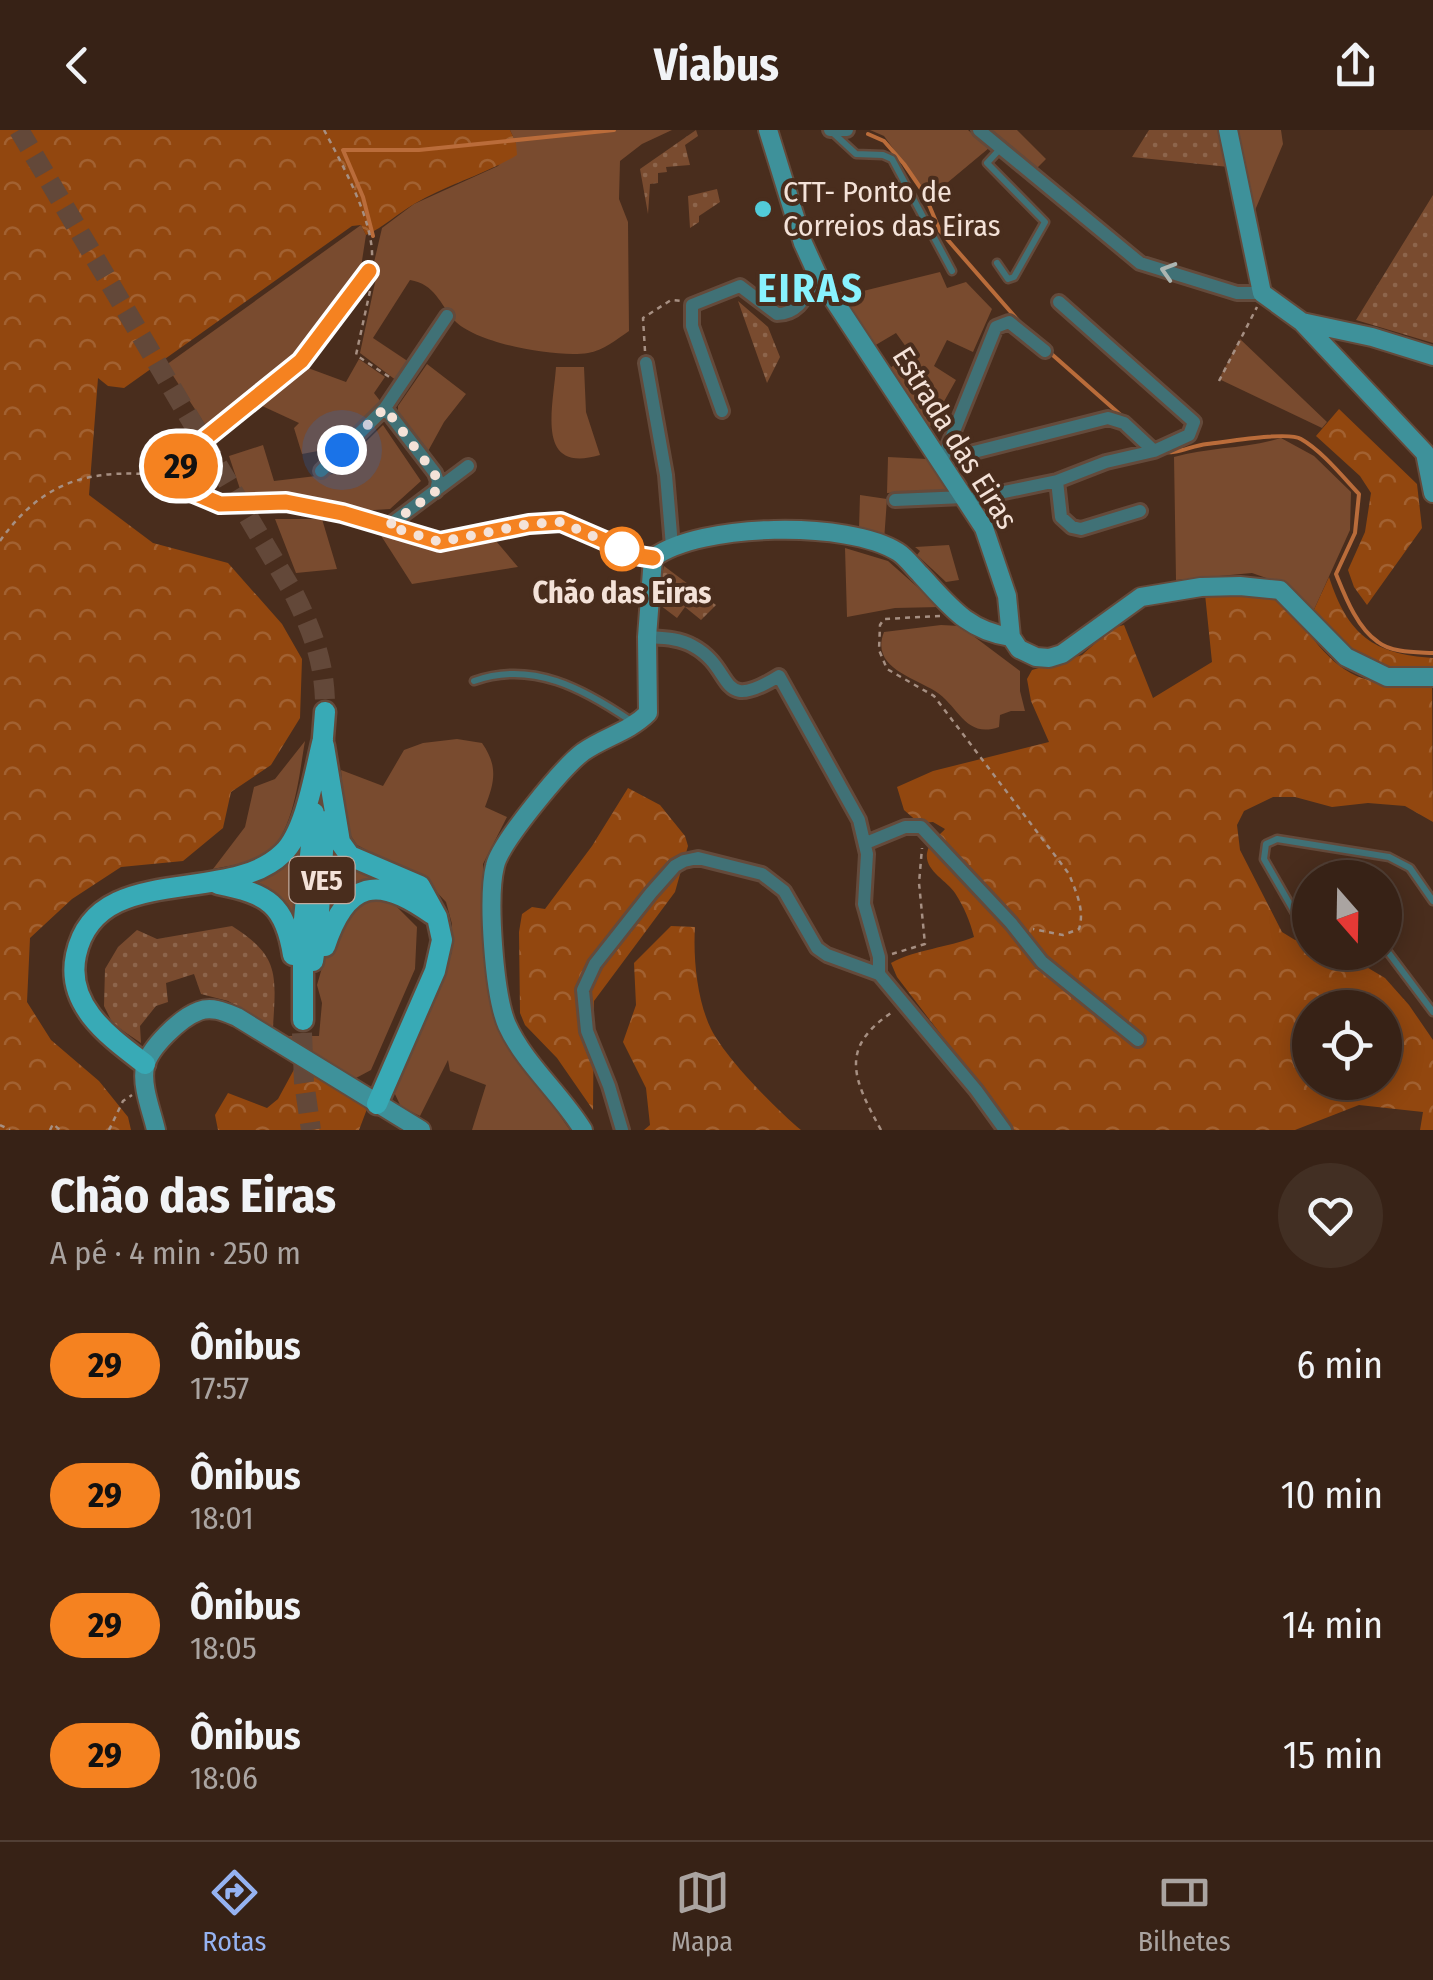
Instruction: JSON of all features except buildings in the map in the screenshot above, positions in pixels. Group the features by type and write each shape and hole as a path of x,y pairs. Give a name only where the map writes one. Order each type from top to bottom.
{"main road":[{"name":"VE5","path":"303,1026 303,930 325,712"},
{"name":"VE5","path":"145,1064 95,1022 78,993 74,972 81,938 94,919 122,899 211,883 260,869 286,851 298,832 323,739"},
{"name":"VE5","path":"323,739 340,842 350,856 420,886 437,917"},
{"name":"VE5","path":"211,883 262,896 284,918 290,933 303,1026"},
{"name":"VE5","path":"303,1026 334,920 350,899 374,889 389,889 437,917"},
{"path":"377,1104 436,970 442,940 437,917"}],"street":[{"name":"Estrada das Eiras","path":"768,130 803,243 818,276 984,528 1007,596 1011,637"},
{"path":"830,130 847,130"},
{"path":"980,130 1140,263 1260,299 1302,322 1372,336 1433,356"},
{"path":"1228,130 1260,299"},
{"path":"369,271 301,361 186,454 180,467 189,491 220,504 286,502 342,513 440,542 529,524 561,522 653,558 672,546 756,528 842,533 898,552 956,612 985,634 1011,637 1019,650 1036,657 1062,654 1141,597 1201,587 1280,590 1346,657 1387,677 1433,677"},
{"path":"722,411 692,326 692,305 740,286 777,314 784,314 798,308 818,276"},
{"path":"895,500 965,498 1058,481 1106,462 1183,441 1194,422 1059,302"},
{"path":"321,471 385,408 447,316"},
{"path":"942,461 996,327 1010,322 1045,351"},
{"path":"1302,322 1426,453 1433,494"},
{"path":"646,363 666,475 672,546"},
{"path":"385,408 434,473 438,481 436,491"},
{"path":"974,452 1108,418 1124,423 1154,452"},
{"path":"388,526 468,466"},
{"path":"1058,481 1061,517 1072,528 1081,529 1140,510"},
{"path":"583,1130 513,1035 503,1013 492,902 494,868 506,845 583,752 636,725 648,713 653,558"},
{"path":"648,637 674,638 694,646 711,659 728,685 738,692 754,692 779,676 860,820 866,843 864,904 880,957 879,974"},
{"path":"866,843 905,827 920,827 1011,923 1042,962 1138,1040"},
{"path":"622,1130 587,1031 583,990 595,964 675,866 698,858 762,874 784,891 818,948 879,974 1005,1130"},
{"path":"156,1130 145,1064 152,1051 183,1021 200,1010 216,1009 238,1017 421,1130"}],"lane":[{"path":"830,130 856,154 892,159 952,271"},
{"path":"997,263 1008,279 1014,278 1045,222 987,163 1001,148"},
{"path":"474,681 517,671 542,677 579,690 636,725"},
{"path":"1292,908 1264,859 1266,844 1277,840 1396,860"},
{"path":"1402,863 1410,868 1433,901"},
{"path":"1402,970 1433,1012"}],"path":[{"path":"324,130 360,206 373,245 369,271 372,280 356,355 400,385"},
{"path":"1219,381 1260,299"},
{"path":"646,363 643,318 671,300 692,305"},
{"path":"0,541 16,518 34,502 76,478 137,473 181,478"},
{"path":"956,612 884,619 879,650 892,674 934,696 1069,874 1080,906 1082,919 1078,929 1063,935 1011,923"},
{"path":"880,957 924,944 920,827"},
{"path":"882,1130 854,1071 865,1034 904,1004"},
{"path":"108,1130 123,1100 146,1086"},
{"path":"50,1130 54,1124 60,1130"},
{"path":"0,1125 10,1130"}],"shaded area":[{"path":"510,130 672,130 642,144 620,161 619,199 628,222 629,331 588,353 518,347 465,329 431,290 410,280 373,338 409,362 397,381 360,353 382,228 414,204 498,166 516,143"},
{"path":"696,130 698,136 685,145 690,165 666,167 667,172 658,173 658,183 650,184 648,214 640,169"},
{"path":"870,130 968,130 989,148 929,198 884,136"},
{"path":"986,130 1017,130 1046,159 1034,171"},
{"path":"1149,130 1219,130 1229,167 1132,157"},
{"path":"1238,130 1281,130 1283,144 1253,215"},
{"path":"717,189 720,202 699,216 699,222 690,228 688,196"},
{"path":"1433,195 1433,343 1356,320"},
{"path":"361,225 366,235 361,267 293,357 206,426 166,365"},
{"path":"940,272 947,288 966,282 992,309 973,352 947,340 934,366 956,380 927,432 885,373 909,351 896,333 874,346 843,296"},
{"path":"738,301 768,327 780,357 767,383"},
{"path":"1240,339 1327,422 1322,428 1219,379"},
{"path":"359,359 385,377 374,393 381,402 334,448 302,454 294,428 299,423 260,405 308,368 346,382"},
{"path":"427,364 466,394 427,453 398,414 398,406"},
{"path":"556,367 584,367 586,412 600,455 579,458 565,455 557,447 551,418"},
{"path":"383,425 421,481 390,509 359,511 329,499 243,498 229,456 263,445 274,481 333,474"},
{"path":"1281,438 1314,456 1351,492 1350,530 1312,614 1284,584 1252,573 1176,580 1174,457"},
{"path":"888,457 927,459 947,490 887,493"},
{"path":"860,495 887,499 884,541 859,529"},
{"path":"275,519 322,519 337,569 296,573"},
{"path":"378,531 442,548 496,541 518,567 412,584"},
{"path":"949,545 959,580 946,582 917,555 920,551 915,547"},
{"path":"845,548 888,561 940,607 895,608 847,617"},
{"path":"664,566 716,605 701,620 685,607 677,618 656,602"},
{"path":"960,626 1020,671 1025,711 1000,715 999,727 978,729 935,691 896,669 883,654 884,632"},
{"path":"457,739 482,743 491,759 493,774 485,807 507,817 483,864 495,1023 570,1130 472,1130 486,1085 450,1071 448,1060 420,1116 401,1107 394,1092 452,952 452,924 446,902 430,885 357,845 345,827 341,770 383,786 404,750"},
{"path":"305,741 293,806 281,837 260,857 213,869 245,827 254,787 275,779"},
{"path":"328,841 383,876 345,893 325,917"},
{"path":"300,849 296,925 276,896 245,882 272,873"},
{"path":"361,901 391,901 417,927 415,969 371,1070 356,1078 283,1036 319,1036 322,1003 317,985 334,926"},
{"path":"232,926 259,947 272,968 273,1027 228,1001 201,994 194,974 166,983 168,1002 156,1006 140,1026 141,1043 113,1024 104,1006 105,969 118,947 137,930 157,939"}],"green space":[{"path":"0,130 510,130 516,143 517,155 426,197 373,232 366,235 361,225 352,226 124,388 108,386 98,378 89,495 153,543 228,563 282,624 302,659 300,718 271,765 231,792 223,828 183,861 121,867 72,899 30,938 27,1002 51,1040 99,1081 128,1117 131,1130 0,1130"},
{"path":"1339,409 1417,484 1422,528 1367,605 1348,570 1365,532 1371,493 1360,476 1316,436"},
{"path":"1329,577 1345,614 1366,638 1394,652 1433,658 1433,671 1387,670 1351,650 1312,614"},
{"path":"1218,590 1264,596 1292,606 1324,651 1357,676 1384,682 1432,683 1433,822 1405,806 1368,803 1332,807 1295,797 1273,797 1244,811 1237,825 1240,850 1282,932 1292,938 1292,970 1372,970 1396,990 1292,990 1292,1100 1402,1100 1402,997 1433,1040 1433,1130 1420,1130 1423,1112 1359,1105 1295,1130 1014,1130 897,977 891,963 974,937 958,898 928,861 930,845 945,829 933,822 919,823 904,810 897,787 933,771 1049,742 1031,701 1027,679 1032,670 1082,655 1112,628 1124,625 1153,698 1212,662 1205,594"},
{"path":"628,788 660,805 685,836 688,846 675,892 594,1001 593,1110 557,1058 525,1025 520,1013 519,932 522,914 532,907 545,909 592,846"},
{"path":"671,926 695,927 699,992 718,1041 752,1082 801,1130 644,1130 650,1125 646,1088 623,1042 636,1005 634,963"},
{"path":"297,1064 367,1109 359,1130 218,1130 215,1115 228,1093 267,1108 278,1099"}],"waterway":[{"path":"373,236 363,197 343,150 419,150 614,130"},
{"path":"868,134 884,141 904,164 924,193 940,231 1023,326"},
{"path":"1047,350 1123,417"},
{"path":"1161,452 1271,437 1294,437 1309,444 1359,494 1355,533 1336,574 1358,620 1384,646 1433,653"}],"tunnel":[{"path":"19,130 294,594 317,651 325,712"},
{"path":"302,1033 311,1130"}],"bus line":[{"name":"29","path":"369,271 301,361 186,454 180,467 189,491 220,504 286,502 342,513 440,542 529,524 561,522 653,558"}],"place":[{"name":"CTT- Ponto de Correios das Eiras","path":"763,209"},
{"name":"Chão das Eiras","path":"622,549"}],"district":[{"name":"EIRAS","path":"811,289"}],"route":[{"path":"342,450 385,408 434,473 438,481 436,491 388,526 440,542 529,524 561,522 622,549"}]}
